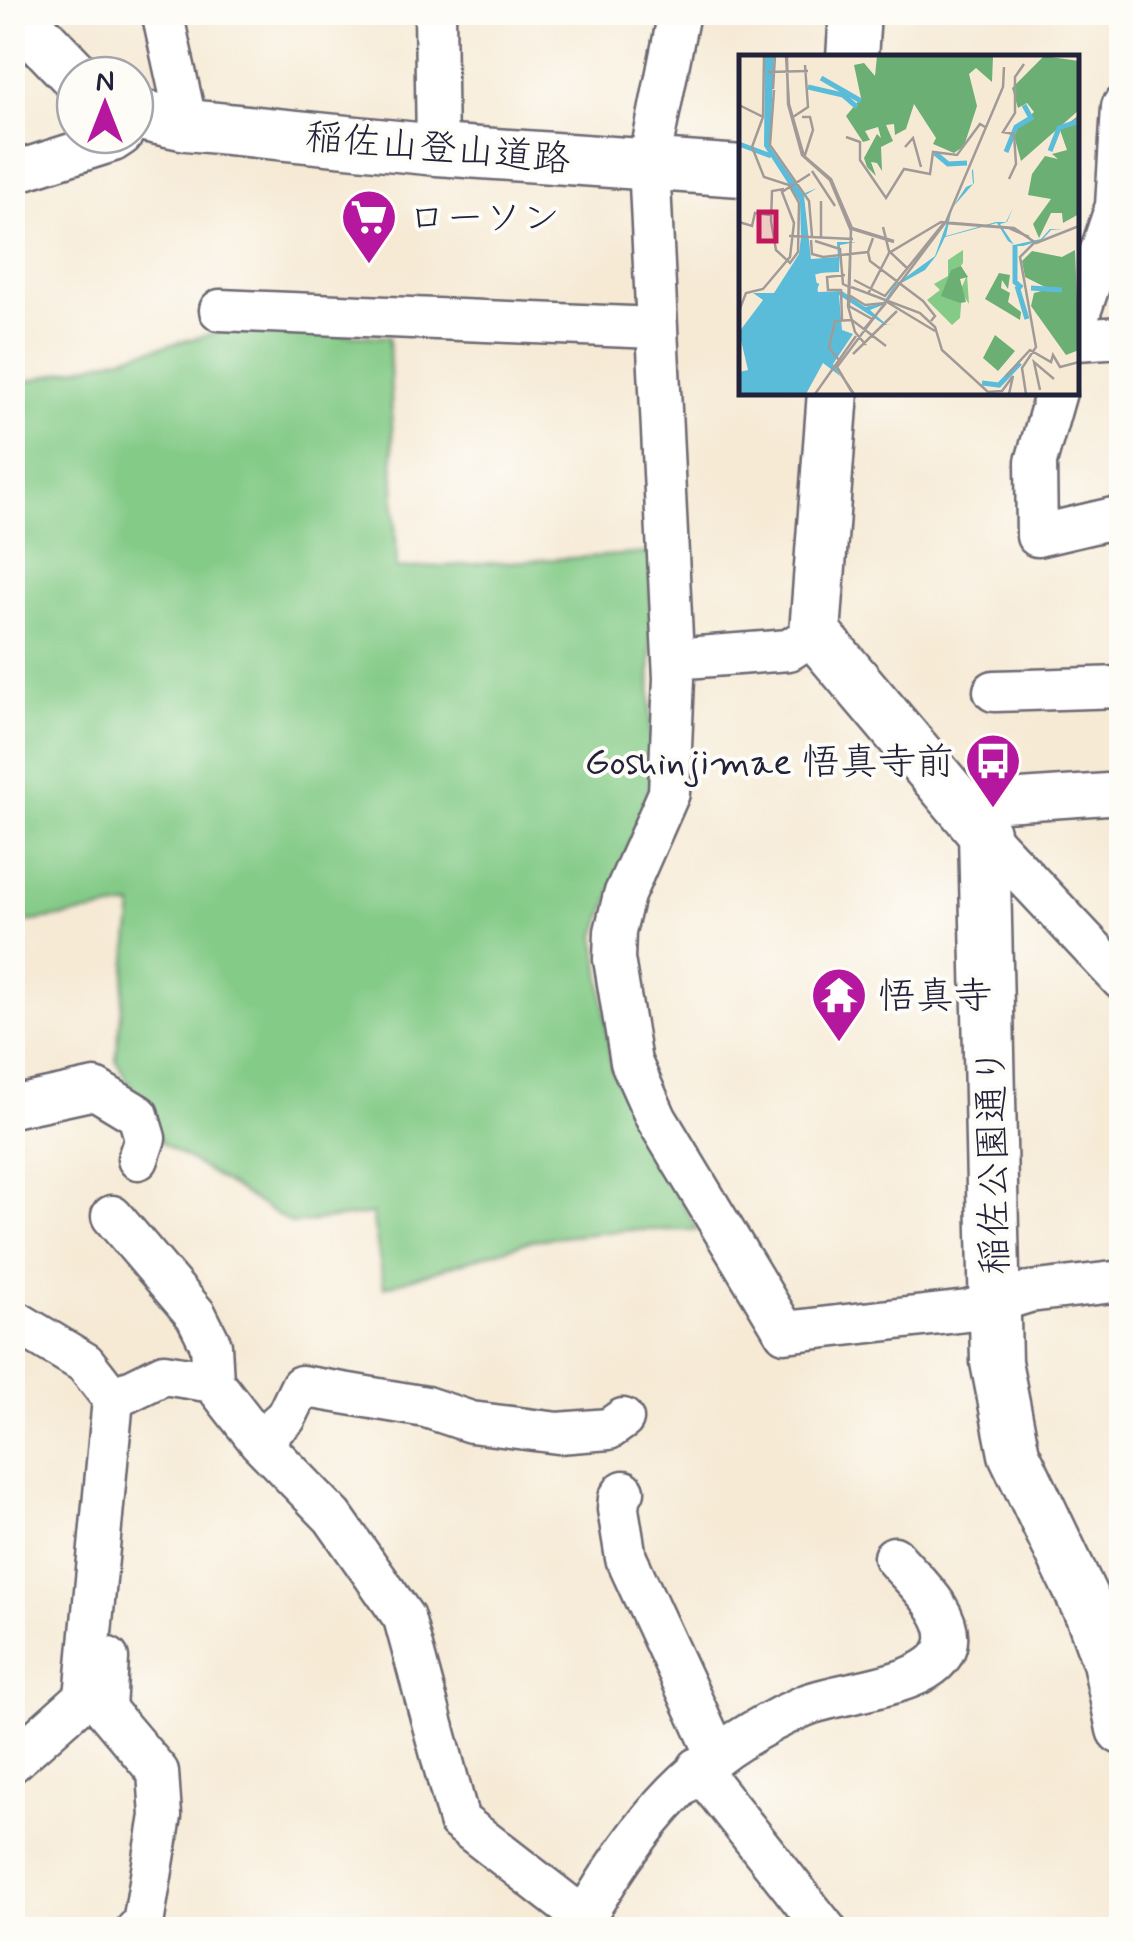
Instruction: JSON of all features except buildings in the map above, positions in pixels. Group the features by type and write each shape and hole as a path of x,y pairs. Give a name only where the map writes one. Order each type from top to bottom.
{"street":[{"path":"162,12 187,126"},
{"path":"435,12 437,150"},
{"path":"679,12 649,163 673,659 668,793 624,894 614,932 614,959 631,1062 656,1118 784,1332 967,1312 1029,1292 1122,1281"},
{"path":"852,55 854,12"},
{"path":"12,18 34,32 56,55"},
{"path":"1079,315 1116,206 1122,107"},
{"name":"稲佐山登山道路","path":"155,123 437,150 739,171"},
{"path":"12,173 69,155"},
{"path":"220,310 656,328"},
{"path":"1079,340 1122,337"},
{"path":"833,395 815,633 972,818 1122,980"},
{"path":"1055,395 1036,462 1037,536 1122,516"},
{"path":"673,659 789,650 815,633"},
{"path":"994,691 1122,687"},
{"path":"972,818 1122,793"},
{"name":"稲佐公園通り","path":"972,818 996,1362 1014,1454 1091,1615 1108,1662 1122,1730"},
{"path":"12,1107 95,1089 138,1115 145,1138 138,1159"},
{"path":"112,1216 196,1315 211,1345 213,1382 259,1441 332,1517 404,1618 459,1821 588,1924 626,1849 664,1802 708,1761 804,1705 900,1682 936,1663 946,1648 945,1621 894,1557"},
{"path":"12,1319 86,1363 113,1399 85,1697 12,1762"},
{"path":"113,1399 164,1374 213,1382"},
{"path":"259,1441 286,1417 301,1386 426,1407 470,1422 558,1433 609,1429 623,1419"},
{"path":"624,1492 618,1509 626,1558 708,1761 826,1930"},
{"path":"94,1599 111,1602 106,1709 158,1772 161,1816 143,1924 136,1930"}],"green space":[{"path":"227,330 389,337 397,569 651,553 650,787 596,936 612,1072 697,1230 628,1230 533,1240 384,1287 372,1214 292,1224 162,1143 116,1060 133,906 13,924 13,385"}],"place":[{"name":"ローソン","path":"369,266"},
{"name":"Goshinjimae 悟真寺前","path":"993,810"},
{"name":"悟真寺","path":"839,1044"}]}
